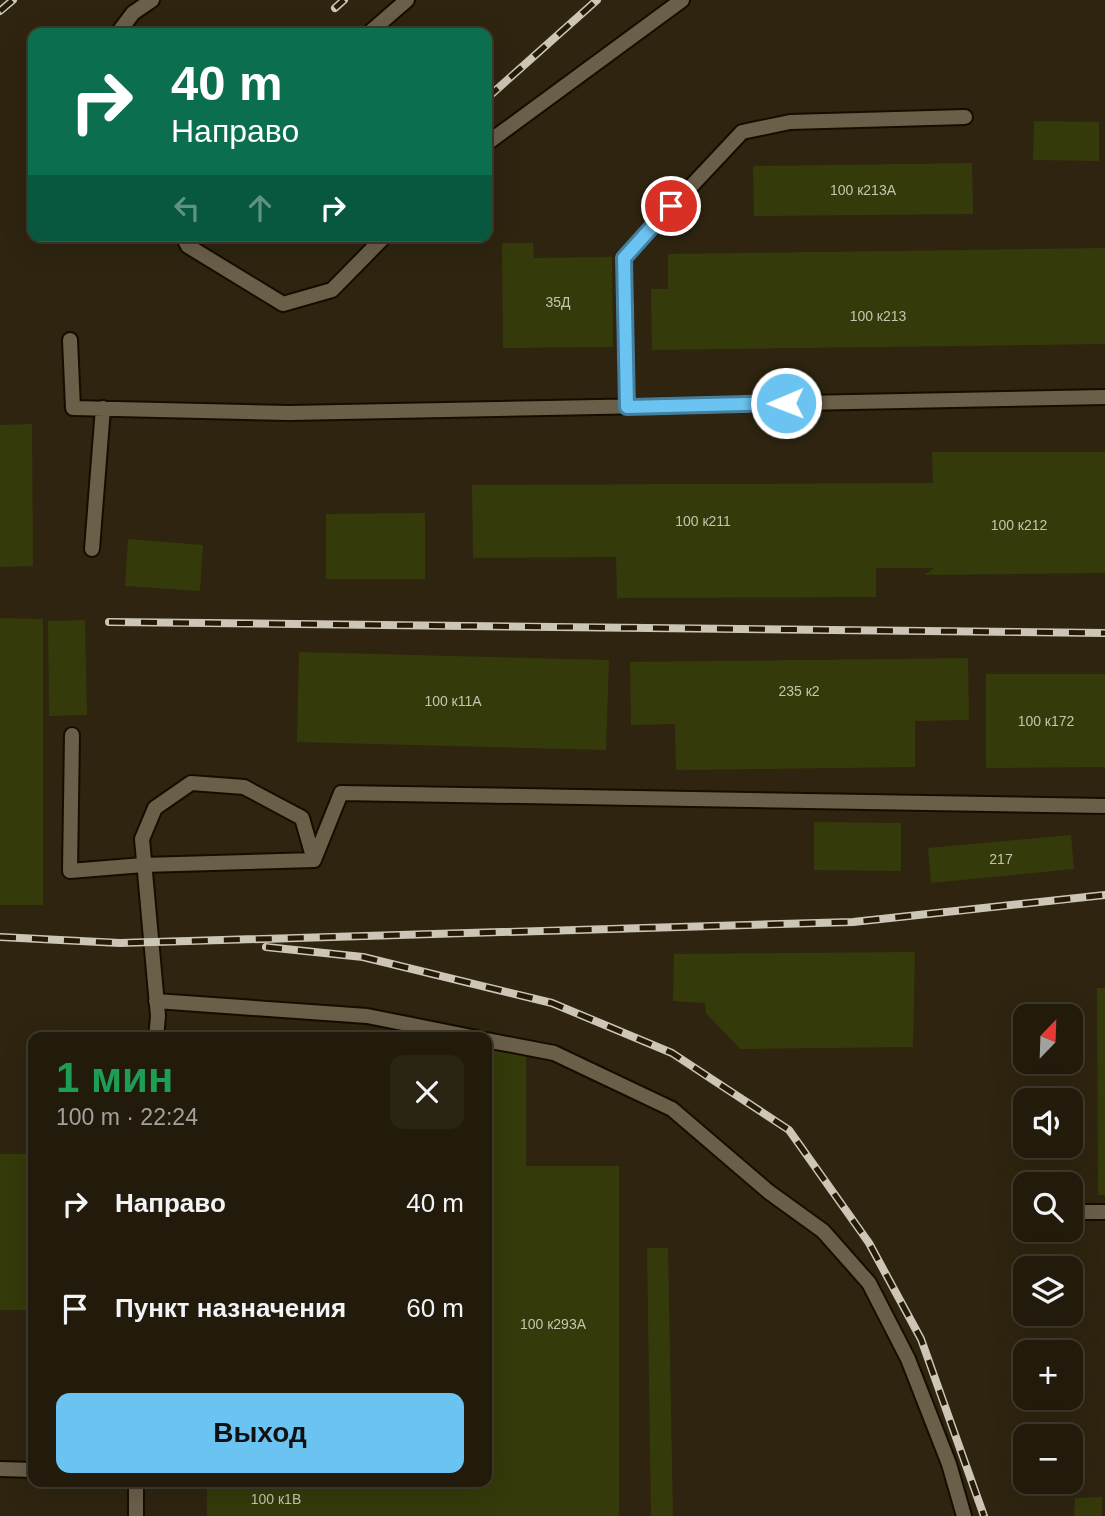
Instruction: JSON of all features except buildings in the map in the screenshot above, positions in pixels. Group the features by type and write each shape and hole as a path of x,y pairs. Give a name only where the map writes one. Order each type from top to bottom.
{"lane":[{"path":"122,28 134,13 152,0"},
{"path":"375,28 407,0"},
{"path":"492,140 682,0"},
{"path":"627,407 624,258 742,132 790,122 965,117"},
{"path":"186,242 188,246 283,304 332,290 379,242"},
{"path":"70,340 74,408 289,413 1105,397"},
{"path":"92,550 103,408"},
{"path":"72,735 70,871 144,865 314,860"},
{"path":"156,1032 156,1001 142,839 155,808 191,783 244,787 302,818 314,860"},
{"path":"314,860 341,793 1105,806"},
{"path":"156,1001 368,1016 447,1032"},
{"path":"492,1041 554,1053 672,1109 769,1192 822,1231 869,1283 908,1359 949,1464 964,1516"},
{"path":"1084,1212 1105,1212"},
{"path":"0,1469 28,1470"},
{"path":"136,1487 136,1516"}],"railway":[{"path":"0,11 13,0"},
{"path":"335,8 344,0"},
{"path":"492,94 597,0"},
{"path":"109,622 1105,633"},
{"path":"0,937 120,943 853,922 1105,895"},
{"path":"266,947 363,957 552,1003 672,1053 789,1130 869,1243 921,1339 984,1516"}],"route":[{"path":"671,206 624,258 627,407 786,403"}]}
